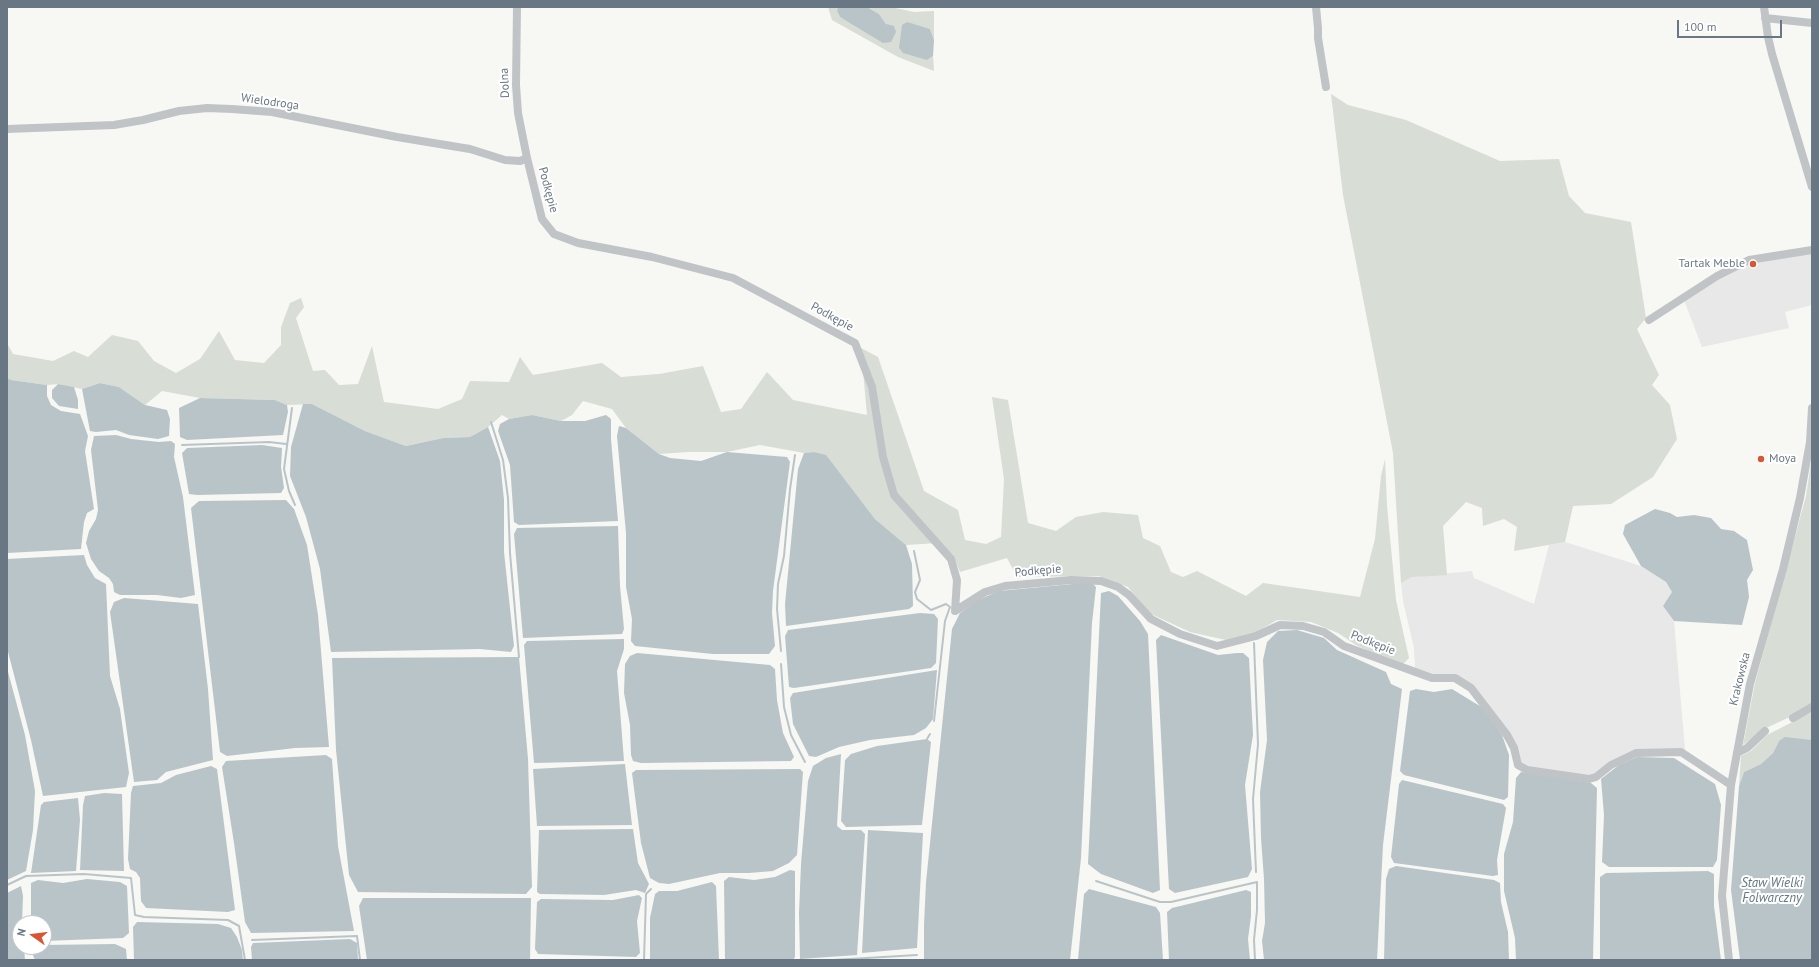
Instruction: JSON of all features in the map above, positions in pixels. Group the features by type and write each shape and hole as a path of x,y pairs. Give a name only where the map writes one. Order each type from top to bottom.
{"street":[{"name":"Dolna","path":"517,7 516,85 518,113 527,158"},
{"path":"1316,7 1318,38 1326,87"},
{"path":"1764,7 1772,54 1812,187"},
{"path":"1765,18 1812,23"},
{"name":"Wielodroga","path":"7,129 114,125 143,120 179,111 207,108 232,109 272,112 398,137 470,149 505,160 520,161 527,158"},
{"name":"Podkępie","path":"527,158 542,219 554,234 578,243 652,257 734,278 855,343 872,387 883,457 894,495 951,559 957,580 954,610 985,592 1005,586 1070,580 1101,581 1118,587 1129,595 1150,619 1180,634 1217,646 1256,636 1280,624 1303,626 1324,632 1344,646 1432,678 1455,678 1471,688 1507,735 1514,748 1518,765 1527,770 1589,779 1596,777 1611,764 1636,754 1681,752 1731,785"},
{"path":"1649,320 1717,276 1749,260 1812,250"},
{"name":"Krakowska","path":"1729,960 1722,896 1731,785 1750,684 1783,569 1800,498 1810,442 1812,408"},
{"path":"1793,718 1812,707"},
{"path":"1737,753 1747,748 1765,731"}],"shaded area":[{"path":"828,7 838,7 837,11 840,17 850,22 886,24 879,14 867,7 891,7 914,12 934,11 934,40 930,29 927,60 933,56 934,71 898,57 832,20"},
{"path":"1331,94 1348,105 1406,120 1500,161 1559,159 1569,196 1585,213 1631,222 1646,318 1637,329 1659,375 1652,385 1670,405 1677,439 1653,477 1611,504 1573,506 1565,542 1514,551 1517,527 1504,519 1483,526 1482,508 1466,502 1443,526 1447,575 1412,577 1401,583 1393,453 1343,195"},
{"path":"1812,252 1812,305 1785,312 1789,328 1702,347 1684,300 1718,277 1749,261"},
{"path":"301,298 304,307 296,318 313,371 325,370 339,385 358,384 372,346 384,402 438,409 462,399 470,381 509,382 520,357 533,375 602,363 621,377 659,374 703,366 721,412 741,409 767,372 793,400 867,415 861,348 878,357 924,491 958,510 965,540 986,544 1001,537 1004,479 992,397 1008,400 1028,523 1056,531 1076,517 1103,512 1138,515 1143,538 1160,546 1171,572 1183,577 1197,571 1246,596 1263,583 1360,597 1375,539 1381,476 1385,459 1387,506 1396,600 1409,658 1402,665 1385,659 1356,645 1338,633 1311,622 1277,620 1253,634 1226,640 1190,632 1149,613 1128,587 1099,576 1017,577 1007,558 960,572 953,555 938,543 906,545 875,519 826,456 814,452 804,453 760,445 727,452 659,454 626,428 612,409 583,401 572,415 561,421 532,415 509,419 502,415 488,427 470,437 443,438 406,446 365,431 312,404 287,405 275,400 200,398 162,391 145,405 119,387 100,383 82,389 58,384 47,385 11,380 7,378 7,343 13,354 53,361 74,351 88,357 112,335 138,341 154,361 176,373 200,359 219,331 235,360 264,363 281,345 281,327 290,303"},
{"path":"1812,456 1812,704 1792,716 1764,729 1743,745 1755,683 1806,496"},
{"path":"1565,542 1641,566 1666,582 1672,592 1663,606 1674,621 1685,750 1634,752 1589,777 1529,768 1520,763 1472,686 1415,669 1414,648 1403,601 1401,583 1412,577 1472,571 1474,578 1534,604 1549,545"},
{"path":"1812,712 1812,740 1779,741 1773,753 1761,764 1744,772 1739,786 1741,756 1751,751 1767,735"}],"water":[{"path":"838,7 867,7 879,14 886,24 894,26 896,32 891,42 883,43 840,17 837,11"},
{"path":"907,22 930,29 934,40 933,56 927,60 903,53 899,48 902,25"},
{"path":"7,378 11,380 47,385 47,396 51,405 61,411 80,414 88,436 85,451 94,509 87,513 84,522 81,549 7,553"},
{"path":"100,383 119,387 145,405 167,410 170,419 169,436 158,439 129,435 116,430 96,432 90,431 82,389"},
{"path":"58,384 74,387 78,400 78,409 59,406 52,398 52,390"},
{"path":"200,398 275,400 287,405 288,412 283,435 187,440 180,437 179,408"},
{"path":"303,404 312,404 365,431 406,446 443,438 470,437 488,427 500,461 504,500 504,552 514,646 511,652 480,649 331,652 320,569 306,517 290,476 291,447"},
{"path":"532,415 561,421 585,421 606,415 611,419 611,439 618,521 519,525 514,522 510,465 498,431 500,424 509,419"},
{"path":"619,426 626,428 659,454 670,458 701,461 727,452 787,457 790,462 773,591 772,613 775,646 769,654 713,654 635,646 631,641 632,619 626,587 626,533 617,436"},
{"path":"116,435 131,439 159,442 171,441 175,444 174,457 183,497 195,595 181,598 157,595 120,595 114,592 113,584 109,578 99,571 91,559 86,543 89,531 96,519 98,510 91,450 94,436"},
{"path":"262,445 282,448 281,467 284,488 281,493 189,494 182,453 187,448"},
{"path":"814,452 826,455 875,519 906,545 912,564 913,606 909,609 786,626 785,604 798,469 804,453"},
{"path":"286,500 294,509 307,545 318,615 329,747 295,748 227,756 220,752 191,508 199,501"},
{"path":"1655,509 1670,513 1677,517 1694,515 1711,518 1721,529 1734,531 1747,540 1753,570 1747,580 1749,597 1742,625 1674,621 1663,606 1672,592 1666,582 1641,566 1623,534 1625,525"},
{"path":"618,526 620,586 624,629 622,634 523,638 514,534 517,528"},
{"path":"84,555 87,565 95,578 106,584 110,676 120,709 129,773 126,787 43,796 31,740 7,648 7,559"},
{"path":"1073,584 1093,584 1096,587 1092,623 1081,858 1070,960 924,960 926,882 952,629 960,613 978,600 999,591"},
{"path":"1109,591 1118,596 1140,621 1148,634 1160,890 1153,893 1101,874 1088,864 1101,593"},
{"path":"124,598 198,604 208,689 213,760 166,772 157,780 134,782 110,612 114,602"},
{"path":"920,613 934,614 938,619 936,663 931,668 794,688 789,687 785,636 788,630"},
{"path":"1297,630 1324,638 1337,650 1386,672 1391,684 1402,689 1383,845 1377,960 1264,960 1262,941 1265,923 1264,879 1260,792 1267,740 1263,660 1267,642 1278,631"},
{"path":"1161,635 1218,655 1243,653 1249,658 1253,735 1245,785 1252,869 1248,877 1175,893 1169,889 1156,640"},
{"path":"624,639 624,649 617,671 624,761 534,763 524,645 527,641"},
{"path":"637,653 770,665 775,669 777,700 783,733 794,757 791,761 641,763 633,761 631,755 630,725 624,693 625,664 630,656"},
{"path":"519,657 528,759 532,887 526,894 358,892 349,875 336,750 332,658"},
{"path":"7,668 25,735 35,791 33,830 26,871 7,880"},
{"path":"937,670 933,719 926,728 914,735 870,740 839,747 816,757 809,756 793,724 790,698 793,693"},
{"path":"1416,689 1434,692 1452,689 1483,708 1502,735 1509,755 1508,797 1504,800 1404,775 1400,771 1410,691"},
{"name":"Staw Wielki Folwarczny","path":"1785,737 1812,740 1812,960 1740,960 1731,890 1739,786 1744,772 1761,764 1773,753 1779,741"},
{"path":"927,739 931,742 922,825 846,827 841,821 845,760 851,754 877,746"},
{"path":"841,754 837,826 842,830 861,830 865,834 857,955 800,959 799,913 801,864 808,781 813,766 826,758"},
{"path":"326,755 332,759 338,846 354,931 251,933 245,922 222,767 226,761"},
{"path":"1637,757 1674,758 1715,784 1721,805 1717,860 1713,867 1609,867 1602,862 1604,815 1601,779 1619,765"},
{"path":"625,764 632,825 537,826 533,769"},
{"path":"211,766 217,769 235,910 228,912 146,908 141,901 140,878 136,872 130,869 128,859 131,793 133,786 161,783 176,775"},
{"path":"800,769 803,772 797,855 789,863 773,871 720,873 669,884 659,883 650,878 641,843 632,773 636,770"},
{"path":"1521,772 1591,783 1597,788 1593,960 1516,960 1515,938 1504,891 1504,854 1513,822 1516,778"},
{"path":"1402,780 1503,804 1506,808 1497,860 1498,875 1493,876 1394,863 1391,857 1399,784"},
{"path":"104,793 122,794 124,871 80,870 83,805 85,796"},
{"path":"78,798 80,820 76,871 31,873 41,805 44,802"},
{"path":"633,829 638,863 649,884 645,893 636,890 604,895 540,894 537,892 539,830"},
{"path":"868,830 923,833 917,948 862,953"},
{"path":"1396,866 1494,880 1500,883 1501,902 1508,932 1509,960 1384,960 1386,879 1389,869"},
{"path":"790,870 795,871 795,957 793,960 725,960 724,881 729,877 754,880 775,877"},
{"path":"1708,871 1714,874 1714,906 1721,960 1600,960 1600,877 1606,873"},
{"path":"87,879 120,882 127,886 129,933 123,938 52,941 52,915 31,915 31,883 38,880 63,883"},
{"path":"712,882 716,886 719,960 650,960 650,918 655,894 659,891 677,891"},
{"path":"21,886 23,896 22,915 12,915 12,955 25,955 25,960 7,960 7,893"},
{"path":"1089,889 1156,907 1160,913 1163,960 1078,960 1084,894"},
{"path":"1246,890 1251,892 1251,916 1248,939 1250,960 1169,960 1167,912 1172,908"},
{"path":"639,895 642,898 637,921 640,953 636,957 538,954 535,949 537,902 541,899 613,900"},
{"path":"363,898 531,898 530,960 367,960 359,906"},
{"path":"137,922 218,924 231,928 237,937 242,950 243,960 134,960 133,927"},
{"path":"350,939 357,943 358,960 252,960 251,947 253,943"},
{"path":"115,944 126,949 127,960 35,960 33,955 52,955 52,945"}],"waterway":[{"path":"292,408 284,469 289,491 295,505"},
{"path":"491,422 503,460 508,498 510,553 519,657"},
{"path":"182,445 269,442 286,444"},
{"path":"781,651 777,609 778,584 784,556 790,489 795,455"},
{"path":"914,551 920,580 915,592 917,599 931,610 946,604 950,607 945,621 934,721"},
{"path":"1254,643 1258,744 1253,799 1256,872"},
{"path":"781,664 784,707 791,735 805,762"},
{"path":"927,739 930,734"},
{"path":"7,885 26,876 84,874 131,878 135,915 144,917 228,920 239,926 245,960"},
{"path":"1096,881 1160,902 1171,902 1257,882 1257,910 1254,940 1255,960"},
{"path":"644,960 646,894 651,889"},
{"path":"252,940 357,936 360,960"},
{"path":"833,960 917,955"}],"place":[{"name":"Tartak Meble","path":"1753,264"},
{"name":"Moya","path":"1761,459"}]}
